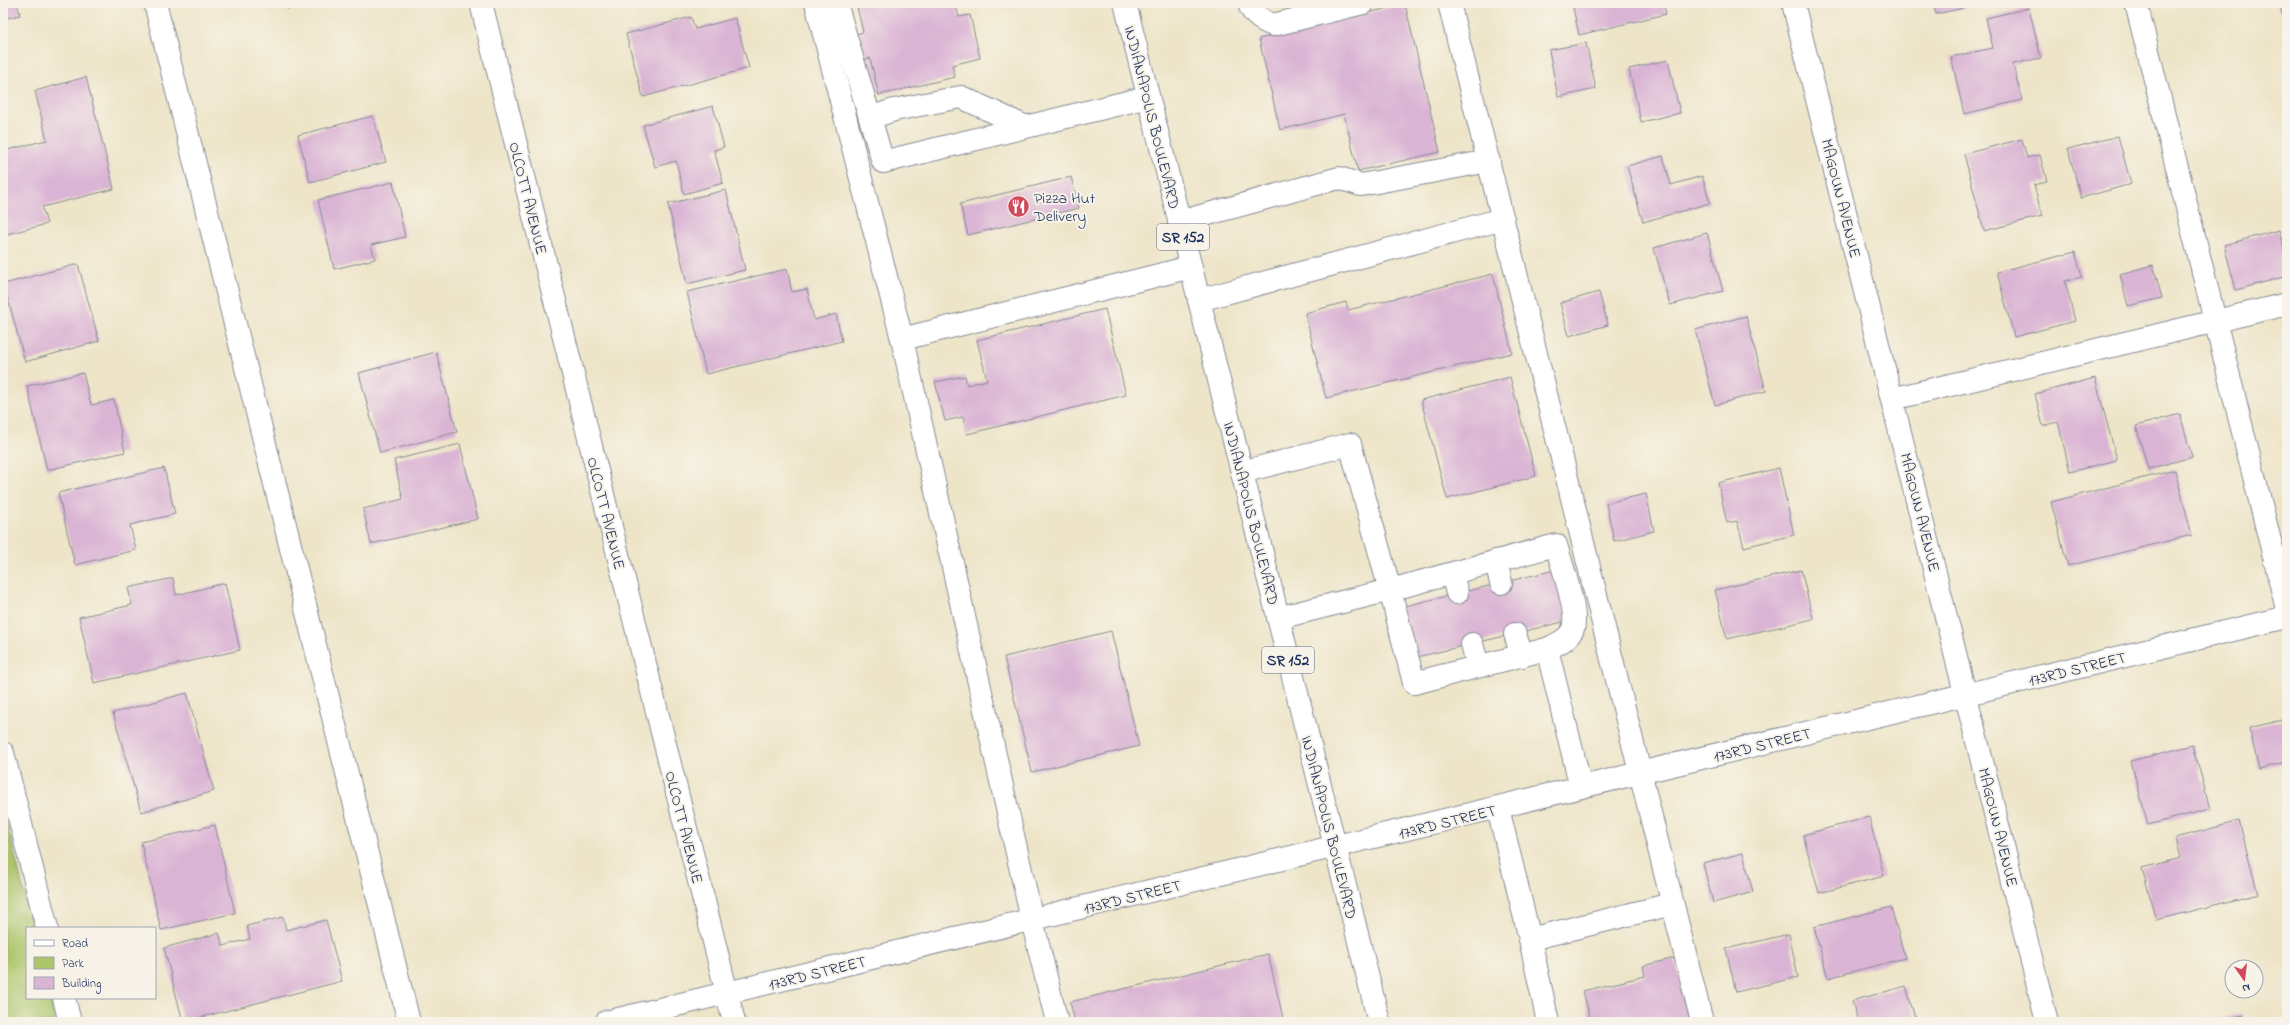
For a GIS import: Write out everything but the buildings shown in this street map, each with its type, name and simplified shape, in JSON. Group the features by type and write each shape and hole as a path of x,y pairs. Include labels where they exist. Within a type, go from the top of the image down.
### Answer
{"street":[{"path":"155,3 408,1022"},
{"name":"OLCOTT AVENUE","path":"480,3 734,1022"},
{"path":"816,3 902,340 1032,920 1057,1022"},
{"path":"836,3 883,162 1024,126 1148,97"},
{"path":"1249,3 1251,9 1261,20 1274,25 1363,3"},
{"path":"1450,3 1502,219 1702,1022"},
{"name":"MAGOUN AVENUE","path":"1793,3 2047,1022"},
{"path":"2136,3 2287,609"},
{"name":"INDIANAPOLIS BOULEVARD","path":"1130,4 1148,97 1379,1022"},
{"path":"870,118 894,110 961,97 1024,126"},
{"path":"1179,222 1338,178 1361,185 1489,161"},
{"path":"1199,300 1502,219"},
{"path":"902,340 1191,268"},
{"path":"1892,399 2215,320 2287,304"},
{"path":"1242,472 1350,444 1390,590 1414,683 1547,649 1564,641 1573,629 1575,616 1556,545 1496,561 1455,584 1390,590 1278,618"},
{"path":"1496,561 1501,583"},
{"name":"173RD STREET","path":"606,1022 1335,848 2287,617"},
{"path":"1514,634 1522,656"},
{"path":"1472,644 1478,666"},
{"path":"1547,649 1582,788"},
{"path":"3,753 47,927"},
{"path":"1498,808 1530,939 1548,1022"},
{"path":"1530,939 1672,904"},
{"path":"64,999 70,1022"}],"green space":[{"path":"3,808 33,927 26,927 26,999 50,999 56,1022 3,1022"}],"place":[{"name":"Pizza Hut Delivery","path":"1019,206"}]}
